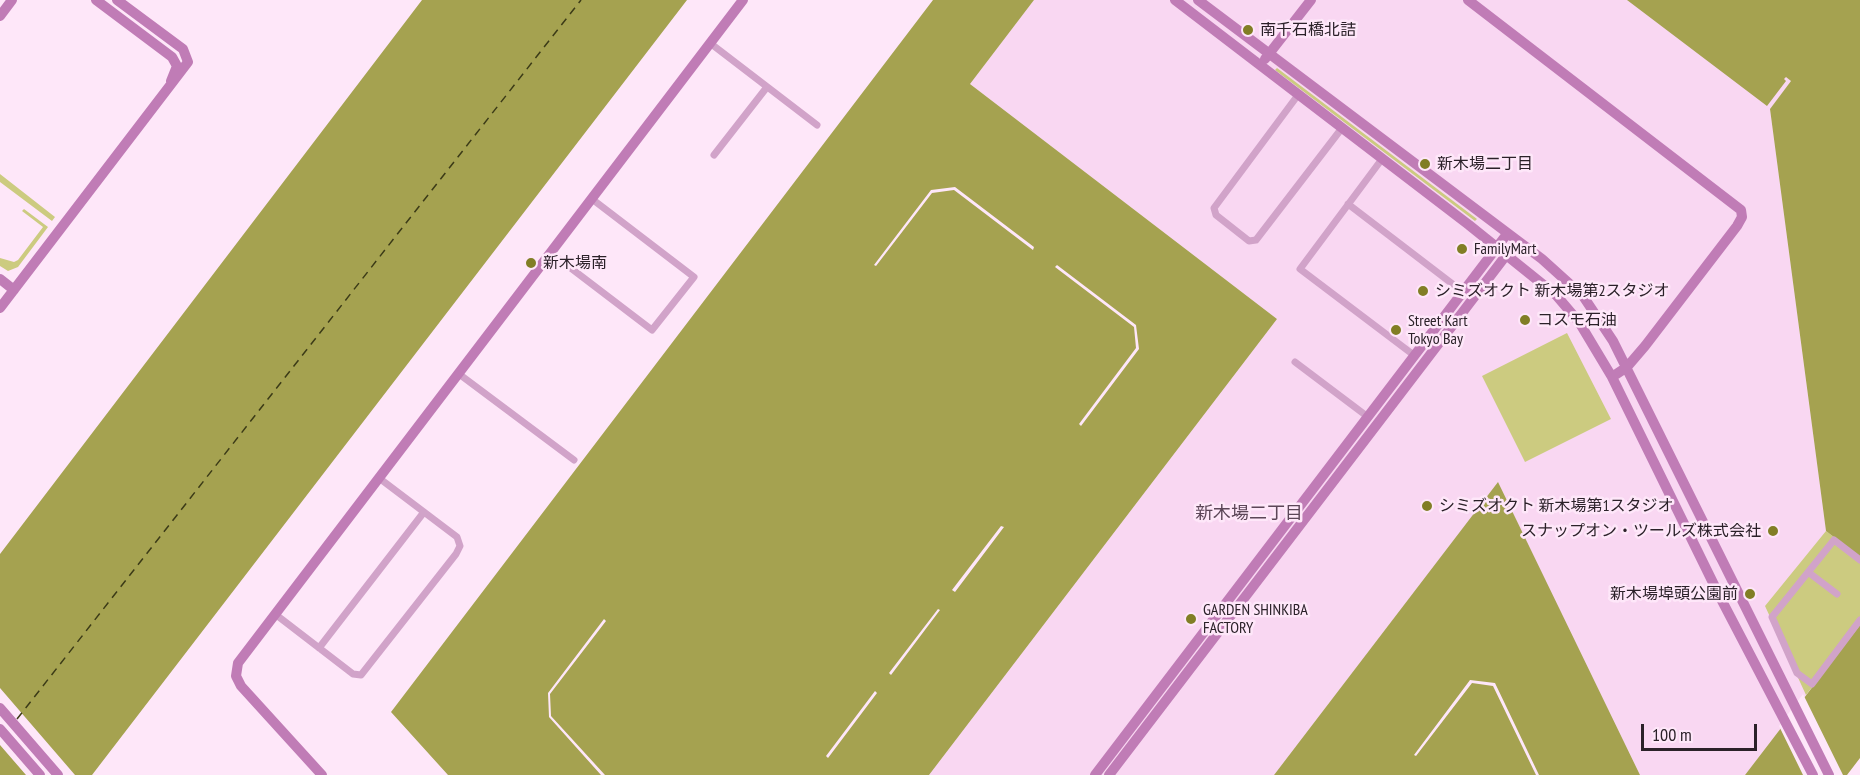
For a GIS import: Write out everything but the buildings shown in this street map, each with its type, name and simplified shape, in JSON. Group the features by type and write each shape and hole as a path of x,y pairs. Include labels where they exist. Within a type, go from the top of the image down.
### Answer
{"street":[{"path":"0,16 12,0"},
{"path":"96,0 176,62 177,66 168,87"},
{"path":"0,308 168,87 185,69 188,55 117,0"},
{"path":"322,775 237,679 238,663 743,0"},
{"path":"1175,0 1506,255 1556,295 1569,309 1587,332 1612,377 1720,597 1813,775"},
{"path":"1198,0 1564,276 1583,296 1627,367 1829,775"},
{"path":"1260,66 1311,0"},
{"path":"1468,0 1742,210 1742,217 1737,226 1627,367 1612,377"},
{"path":"710,43 817,125"},
{"path":"714,155 767,87"},
{"path":"1298,95 1214,208 1216,215 1247,240 1257,240 1342,128"},
{"path":"1382,159 1300,268 1415,356"},
{"path":"551,253 652,330 694,277 592,198"},
{"path":"1348,204 1463,292"},
{"path":"1305,509 1368,417 1507,234"},
{"path":"1095,775 1122,748 1305,509 1517,241"},
{"path":"0,279 14,290"},
{"path":"1295,362 1368,417"},
{"path":"459,374 574,460"},
{"path":"275,615 353,674 361,675 366,672 459,549 457,537 379,478"},
{"path":"319,648 424,512"},
{"path":"1860,560 1834,540 1772,617 1797,673 1812,684 1860,620"},
{"path":"1808,572 1837,594"},
{"path":"0,708 58,775"},
{"path":"0,729 40,775"},
{"path":"1109,775 1122,748"}],"shaded area":[{"path":"422,0 687,0 92,775 0,775 0,554"},
{"path":"933,0 1034,0 970,84 1277,319 929,775 448,775 391,712"},
{"path":"1034,0 1628,0 1786,81 1783,79 1786,76 1791,81 1770,109 1826,531 1860,557 1860,625 1745,775 1640,775 1498,483 1274,775 929,775 1277,319 970,84"},
{"path":"1627,0 1860,0 1860,557 1826,531 1770,109 1791,81 1786,77 1784,79 1786,81 1767,106"},
{"path":"1277,68 1477,219 1475,221 1275,70"},
{"path":"0,174 55,217 52,221 0,182"},
{"path":"24,209 48,227 18,267 8,271 0,266 0,258 14,262 18,260 43,227 22,211"},
{"path":"1567,333 1611,419 1525,462 1482,376"},
{"path":"1498,482 1640,775 1274,775"},
{"path":"1826,531 1860,557 1860,625 1806,695 1765,606"},
{"path":"1860,625 1860,758 1847,775 1745,775"}],"pier":[{"path":"955,187 1034,247 1033,250 954,190 932,193 876,266 874,265 931,190"},
{"path":"1057,265 1136,325 1139,349 1081,426 1079,424 1136,348 1134,327 1055,267"},
{"path":"1001,526 1004,527 955,592 952,590"},
{"path":"938,609 940,610 891,675 889,673"},
{"path":"604,619 606,621 550,694 551,716 605,775 601,775 549,717 548,693"},
{"path":"1470,680 1495,683 1539,775 1536,775 1493,686 1472,683 1416,756 1414,755"},
{"path":"0,688 75,775 26,775 0,745"},
{"path":"875,691 877,693 828,758 826,756"},
{"path":"1803,694 1843,775 1803,775 1779,726"}],"ferry route":[{"path":"17,719 581,0"}],"place":[{"name":"南千石橋北詰","path":"1248,30"},
{"name":"新木場二丁目","path":"1425,164"},
{"name":"FamilyMart","path":"1462,249"},
{"name":"新木場南","path":"531,263"},
{"name":"シミズオクト 新木場第2スタジオ","path":"1423,291"},
{"name":"コスモ石油","path":"1525,320"},
{"name":"Street Kart Tokyo Bay","path":"1396,330"},
{"name":"シミズオクト 新木場第1スタジオ","path":"1427,506"},
{"name":"スナップオン・ツールズ株式会社","path":"1773,531"},
{"name":"新木場埠頭公園前","path":"1750,594"},
{"name":"GARDEN SHINKIBA FACTORY","path":"1191,619"}],"district":[{"name":"新木場二丁目","path":"1249,514"}]}
